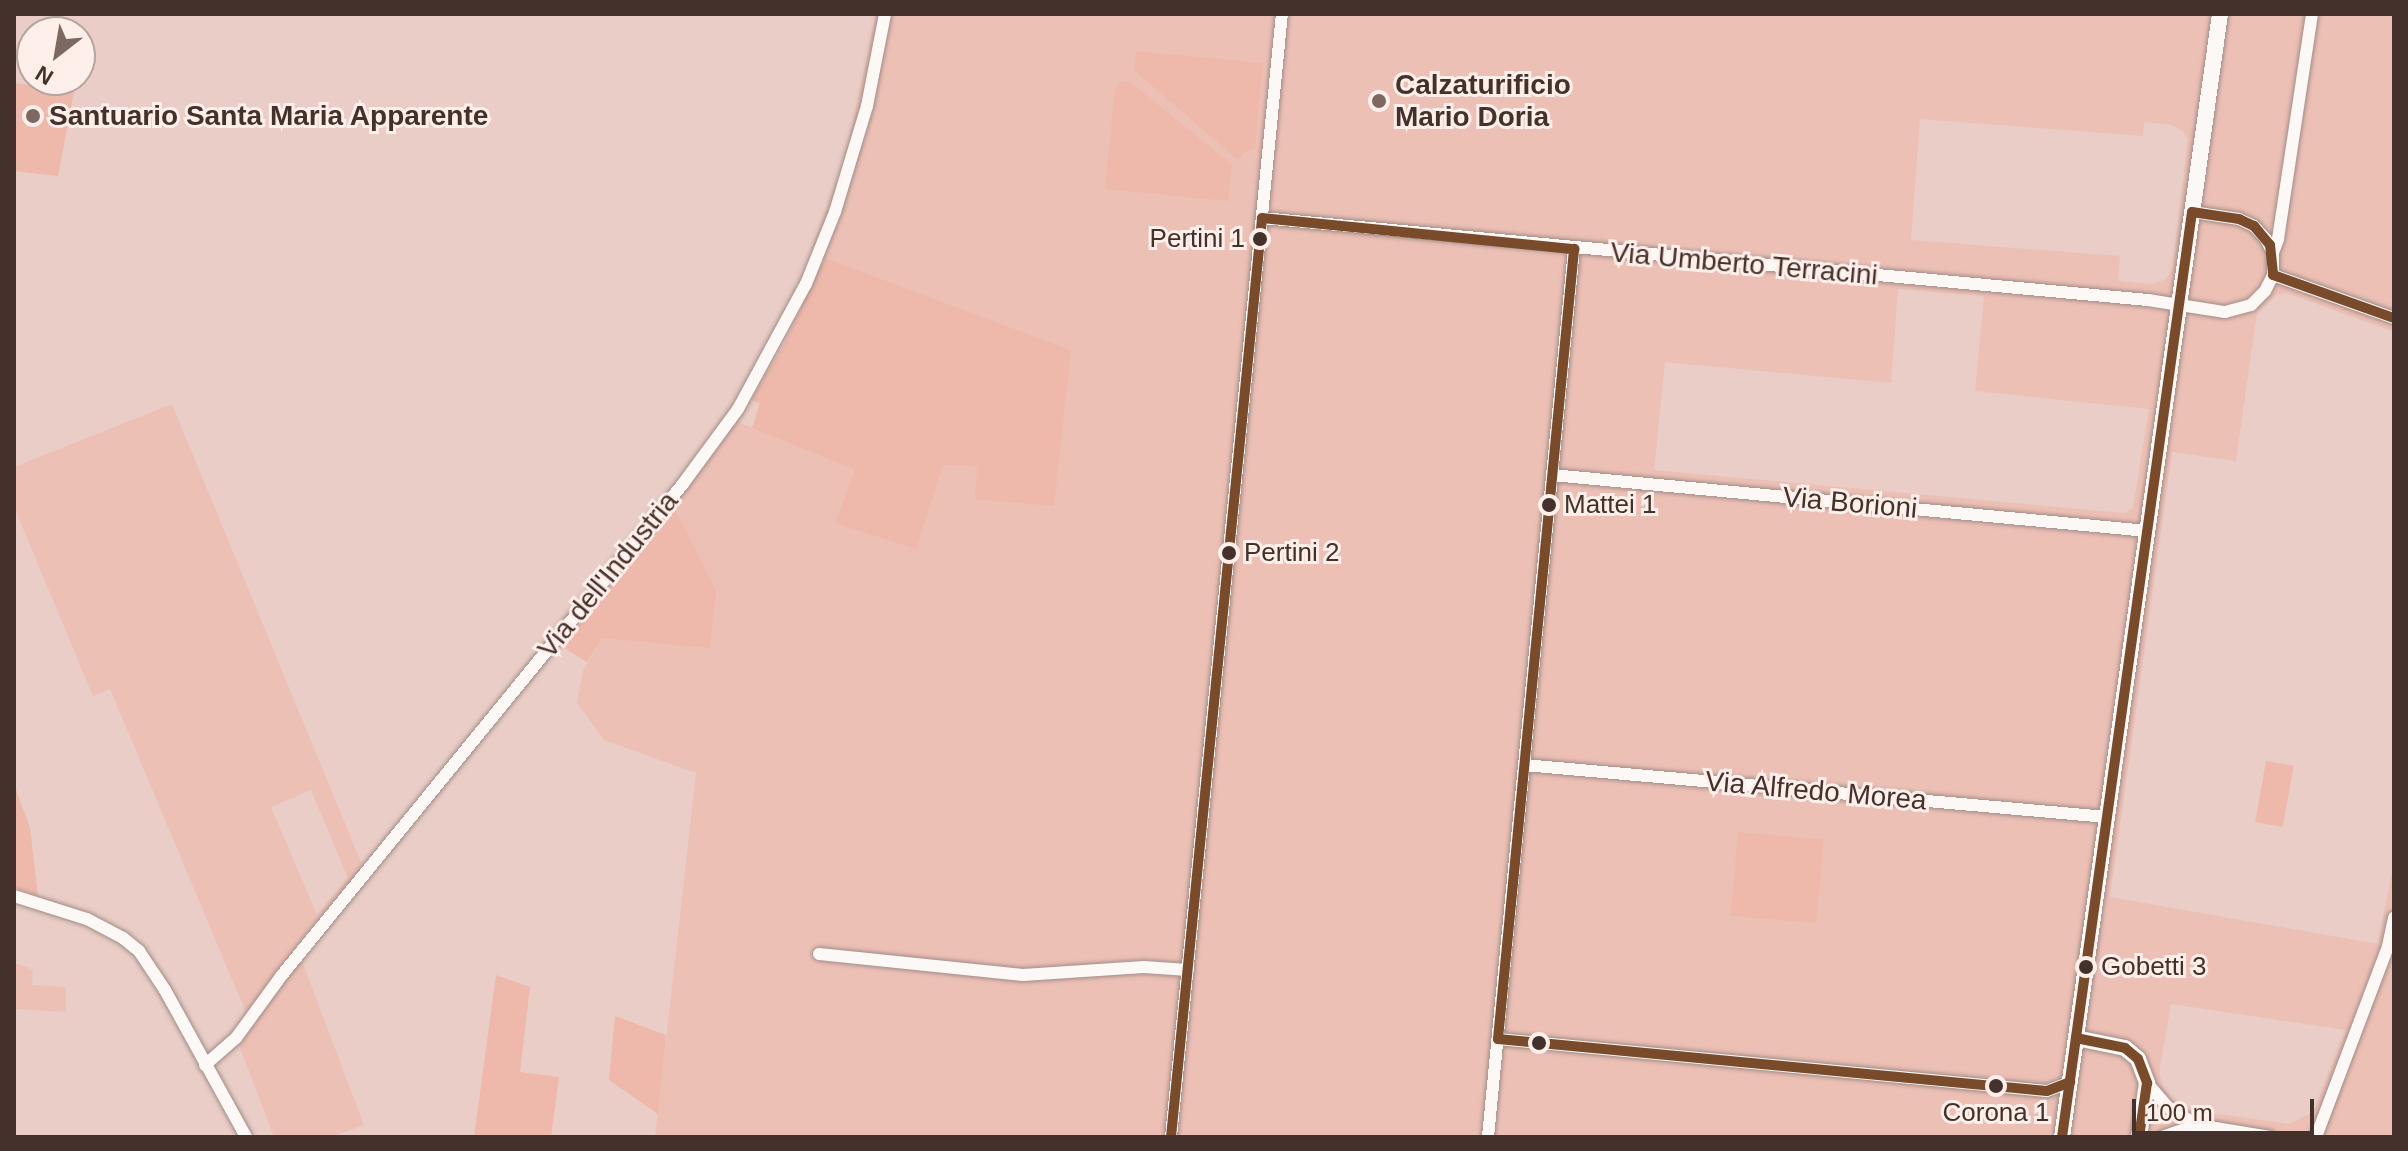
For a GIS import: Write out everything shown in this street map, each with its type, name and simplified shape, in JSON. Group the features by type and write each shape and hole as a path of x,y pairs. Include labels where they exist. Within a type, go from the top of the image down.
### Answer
{"street":[{"name":"Via dell'Industria","path":"205,1065 236,1038 282,975 682,485 738,409 806,284 835,212 867,106 885,14"},
{"path":"1171,1137 1282,14"},
{"path":"2062,1137 2220,14"},
{"path":"2312,14 2278,239 2273,253 2273,275 2394,318"},
{"path":"2192,212 2247,222 2260,231 2273,253"},
{"name":"Via Umberto Terracini","path":"1262,218 2238,310 2259,299 2273,275"},
{"path":"1488,1137 1574,249"},
{"name":"Via Borioni","path":"1552,475 2148,531"},
{"name":"Via Alfredo Morea","path":"1524,765 2107,817"},
{"path":"14,896 87,919 123,938 139,951 158,978 246,1137"},
{"path":"2316,1137 2388,946 2394,918"},
{"path":"819,954 1023,975 1144,967 1188,970"},
{"path":"2076,1038 2113,1044 2132,1052 2143,1066 2147,1083 2139,1137"},
{"path":"1498,1039 2047,1091 2067,1102"},
{"path":"2047,1091 2070,1082"},
{"path":"2147,1083 2168,1107 2197,1125 2270,1137"},
{"path":"2162,1137 2197,1125"}],"shaded area":[{"path":"876,14 2394,14 2394,332 2287,293 2276,295 2257,313 2236,461 2172,452 2110,897 2378,944 2394,861 2394,1137 655,1137 696,773 604,740 577,703 583,671 602,638 716,590 674,506 736,421 855,470 916,548 942,465 977,467 976,499 1071,350 810,253 845,159","holes":["1920,119 2143,136 2144,122 2172,125 2183,131 2188,140 2172,270 2164,280 2152,284 2118,281 2120,256 1911,240","1898,289 1984,296 1975,391 2149,409 2133,507 2125,513 2112,512 1654,470 1665,362 1891,383","2171,1004 2346,1030 2313,1112 2289,1124 2191,1110 2174,1101 2164,1089 2159,1073"]},
{"path":"1136,51 1263,63 1255,148 1246,151 1238,160 1134,70"},
{"path":"1120,82 1130,82 1232,165 1228,201 1105,189 1115,90"},
{"path":"14,83 16,96 73,96 58,176 14,171"},
{"path":"825,258 1071,350 1054,506 975,499 977,467 943,465 916,549 835,523 855,470 752,428 760,403 751,400 784,344"},
{"path":"172,404 363,867 296,945 364,1125 331,1137 274,1137 239,1045 252,1027 110,689 93,696 14,507 14,467","holes":["311,790 348,878 317,915 271,807"]},
{"path":"674,506 716,590 710,648 602,638 587,662 566,649 564,644"},
{"path":"2266,761 2294,766 2283,827 2255,822"},
{"path":"14,784 30,828 38,896 14,887"},
{"path":"1738,832 1824,839 1816,923 1731,916"},
{"path":"14,962 33,970 32,985 66,987 66,1012 14,1009"},
{"path":"496,975 530,987 520,1072 559,1077 551,1137 474,1137"},
{"path":"615,1016 666,1035 658,1114 609,1080"}],"transit line":[{"path":"2192,212 2239,219 2254,226 2270,245 2273,275"},
{"path":"2062,1137 2192,212"},
{"path":"1262,218 1574,249"},
{"path":"1171,1137 1262,218"},
{"path":"1498,1039 1574,249"},
{"path":"2273,275 2394,318"},
{"path":"2076,1038 2125,1048 2138,1059 2147,1083 2139,1137"},
{"path":"1498,1039 2047,1091 2070,1082"}],"place":[{"name":"Calzaturificio Mario Doria","path":"1379,101"},
{"name":"Santuario Santa Maria Apparente","path":"33,116"},
{"name":"Pertini 1","path":"1260,239"},
{"name":"Mattei 1","path":"1549,505"},
{"name":"Pertini 2","path":"1229,553"},
{"name":"Gobetti 3","path":"2086,967"},
{"name":"Corona 1","path":"1996,1086"}]}
